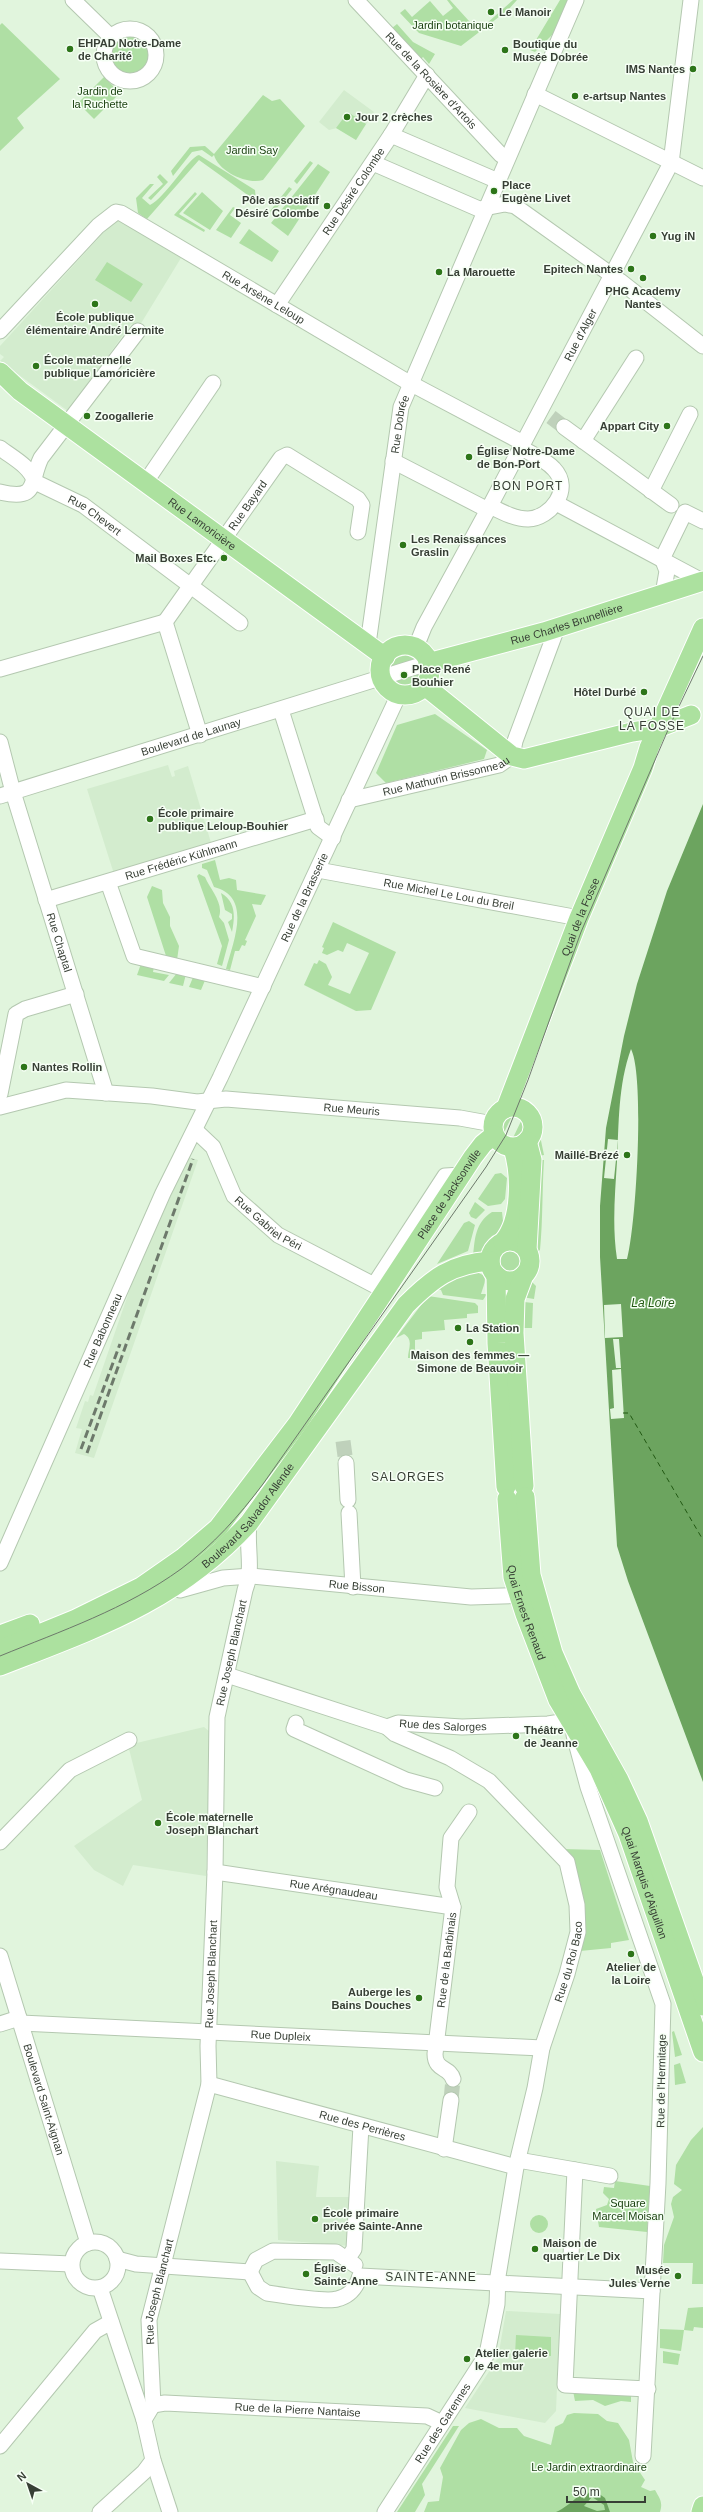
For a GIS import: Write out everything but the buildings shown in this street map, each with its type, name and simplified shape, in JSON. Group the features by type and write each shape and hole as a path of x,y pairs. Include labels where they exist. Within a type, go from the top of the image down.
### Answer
{"main road":[{"name":"Rue Lamoricière","path":"0,372 20,391 385,657"},
{"name":"Rue Lamoricière","path":"0,382 20,391"},
{"name":"Rue Charles Brunellière","path":"428,663 557,628 702,581"},
{"name":"Quai de la Fosse","path":"506,1108 579,918 658,728 703,628"},
{"path":"398,646 416,647 422,652 428,663 430,675 425,686 413,694 398,694 388,688 382,678 381,667 385,657 398,646"},
{"path":"425,686 512,756"},
{"path":"658,728 691,715"},
{"name":"Rue Mathurin Brissonneau","path":"512,756 524,759 632,732 658,728"},
{"path":"506,1108 521,1108 530,1117 533,1130 520,1144 516,1208 511,1233 503,1242 494,1248 493,1268 510,1281 524,1275 530,1262 527,1250 532,1160 520,1144"},
{"name":"Place de Jacksonville","path":"407,1256 493,1129 498,1113 506,1108"},
{"path":"493,1129 502,1144 520,1144"},
{"path":"503,1242 516,1242 527,1250"},
{"name":"Boulevard Salvador Allende","path":"0,1650 108,1604 163,1573 218,1528 298,1423 407,1256"},
{"name":"Boulevard Salvador Allende","path":"0,1666 136,1610 174,1587 224,1550 249,1523 397,1318 429,1284 461,1264 493,1268"},
{"name":"Quai Ernest Renaud","path":"493,1268 497,1343 515,1492 531,1575 527,1595 571,1694 577,1720"},
{"name":"Quai Ernest Renaud","path":"515,1492 515,1299 524,1275"},
{"path":"0,1635 77,1606 125,1584 204,1531 243,1496"},
{"path":"0,1680 111,1634 180,1590 204,1571 224,1550"},
{"name":"Quai Marquis d'Aiguillon","path":"577,1720 619,1780 638,1821 703,2006"},
{"name":"Quai Marquis d'Aiguillon","path":"577,1720 628,1834 703,2052"},
{"path":"701,2512 703,2506"}],"street":[{"path":"73,0 111,37"},
{"name":"Rue de la Rosière d'Artois","path":"356,0 501,155 508,158"},
{"path":"484,214 576,0"},
{"path":"671,163 691,0"},
{"name":"Rue Désiré Colombe","path":"277,305 373,163 427,75"},
{"path":"535,94 703,178"},
{"path":"391,135 499,177"},
{"path":"373,163 479,209 484,214"},
{"name":"Rue d'Alger","path":"416,647 424,627 522,446 546,413 611,275 671,163"},
{"path":"484,214 505,204 515,206 611,275 703,346"},
{"name":"Rue Arsène Leloup","path":"0,331 98,226 116,212 129,216 410,383 522,446 546,462 557,473 561,485 556,503"},
{"name":"Rue Dobrée","path":"368,644 401,407 410,383 484,214"},
{"path":"0,492 14,495 23,494 30,489 35,482 37,467 41,458 134,333 138,331"},
{"path":"582,441 636,358"},
{"path":"145,483 213,383"},
{"path":"651,491 690,414"},
{"path":"564,427 671,504"},
{"path":"0,448 27,468 33,474 35,482"},
{"name":"Rue Bayard","path":"164,622 224,540 281,458 287,455 294,457 358,499 362,505 358,532"},
{"path":"393,461 489,508 514,517 528,519 543,515 556,503 663,556 702,581"},
{"name":"Rue Chevert","path":"35,482 83,505 240,623"},
{"path":"663,594 667,571 663,556 685,512 703,522 700,528 703,530"},
{"path":"0,669 164,622 200,735"},
{"path":"512,756 514,741 557,628"},
{"name":"Boulevard de Launay","path":"7,794 281,710 428,663"},
{"name":"Rue de la Brasserie","path":"210,1100 333,838 398,694"},
{"path":"281,710 316,819 322,832 333,838"},
{"name":"Rue Chaptal","path":"0,742 7,794 46,900 106,1093"},
{"name":"Rue Mathurin Brissonneau","path":"349,800 499,765 512,756"},
{"name":"Rue Frédéric Kühlmann","path":"46,900 316,819"},
{"name":"Rue Michel Le Lou du Breil","path":"318,870 579,918"},
{"path":"108,882 134,956 263,987"},
{"path":"0,1094 3,1068 16,1014 25,1009 76,994"},
{"name":"Rue Meuris","path":"0,1107 66,1090 197,1102 226,1099 439,1116 493,1129"},
{"name":"Rue Babonneau","path":"0,1563 163,1193 210,1100"},
{"name":"Rue Gabriel Péri","path":"195,1130 214,1147 234,1196 278,1234 374,1285 445,1176 462,1175"},
{"path":"346,1463 353,1587"},
{"name":"Rue Joseph Blanchart","path":"153,2405 149,2320 210,2084 209,2031 215,1872 217,1717 245,1590 251,1576 247,1539 249,1523"},
{"name":"Rue Bisson","path":"180,1590 223,1578 251,1576 353,1587 470,1597 527,1595"},
{"name":"Rue des Salorges","path":"227,1675 305,1703 387,1728 398,1724 462,1728 548,1724 577,1720"},
{"name":"Rue de l'Hermitage","path":"577,1720 588,1787 663,2004 661,2107 648,2389 643,2456"},
{"path":"296,1722 294,1730 406,1780 435,1788"},
{"name":"Rue du Roi Baco","path":"387,1728 395,1734 450,1758 489,1781 567,1862 577,1905 578,1932 542,2048 535,2088 517,2164 498,2283"},
{"path":"0,1842 70,1770 128,1740"},
{"name":"Rue de la Barbinais","path":"453,2079 452,2075 441,2068 435,2060 436,2042 452,1907 447,1887 451,1838 469,1812"},
{"name":"Rue Arégnaudeau","path":"215,1872 452,1907"},
{"name":"Boulevard Saint-Aignan","path":"0,1956 88,2243"},
{"name":"Rue Dupleix","path":"0,2024 20,2021 542,2048"},
{"name":"Rue des Perrières","path":"210,2084 444,2148 517,2164 575,2170 610,2176"},
{"path":"444,2148 451,2100"},
{"path":"348,2258 354,2249 361,2126"},
{"path":"575,2170 565,2385 648,2389"},
{"path":"96,2242 106,2244 113,2250 117,2259 115,2277 109,2284 100,2288 89,2288 80,2284 73,2274 71,2264 76,2250 88,2243 96,2242"},
{"path":"273,2251 336,2252 348,2258 356,2266 360,2276 357,2286 350,2293 336,2299 266,2294 258,2287 250,2272 256,2260 273,2251"},
{"path":"117,2259 136,2264 250,2272"},
{"path":"0,2261 71,2264"},
{"path":"360,2276 652,2291"},
{"name":"Rue des Garennes","path":"385,2512 487,2354 497,2304 498,2283"},
{"path":"100,2288 144,2420 153,2460 170,2512"},
{"path":"0,2446 95,2331 111,2322"},
{"name":"Rue de la Pierre Nantaise","path":"153,2405 165,2403 426,2416 442,2423"},
{"path":"144,2420 153,2405"},
{"path":"100,2512 144,2472 153,2460"}],"shaded area":[{"name":"Jour 2 crèches","path":"344,90 374,112 356,140 337,128 329,130 319,122"},
{"name":"École publique élémentaire André Lermite","path":"116,219 181,258 140,325 131,324 68,411 0,361 4,357 0,354 0,346"},
{"name":"École primaire publique Leloup-Bouhier","path":"168,765 172,777 175,776 174,771 188,766 212,846 114,874 87,789"},
{"path":"188,1157 198,1160 94,1458 75,1453 82,1429 76,1428 85,1401 88,1402 90,1395 93,1396 132,1283"},
{"name":"École maternelle Joseph Blanchart","path":"204,1727 210,1732 206,1876 133,1865 123,1886 94,1870 74,1846 142,1800 128,1745"},
{"name":"École primaire privée Sainte-Anne","path":"276,2161 319,2166 316,2197 354,2197 350,2246 278,2240"},
{"path":"506,2311 560,2314 556,2411 545,2423 465,2408 498,2358"}],"green space":[{"name":"Jardin botanique","path":"447,0 450,0 478,31 513,0 517,0 508,10 461,46 419,33 400,13 405,9 412,17 430,1 443,16 453,8"},
{"path":"560,0 568,0 554,33 535,52 530,50"},
{"path":"2,23 60,79 17,118 24,128 0,151 0,25"},
{"path":"397,24 413,42 435,54 429,64 423,57 421,59 392,28"},
{"path":"126,34 134,34 142,37 148,43 151,55 148,67 142,73 134,76 126,76 118,73 112,67 109,59 109,51 112,43 118,37"},
{"name":"Jardin de la Ruchette","path":"104,77 120,93 94,119 78,103"},
{"name":"Jardin Say","path":"263,95 272,101 280,99 305,126 263,180 256,181 242,179 221,166 214,155 212,157 202,150 192,152 173,176 171,171 190,147 205,146 214,154"},
{"path":"348,112 366,124 356,140 336,128"},
{"path":"199,155 255,190 256,201 199,160 147,219 138,213 136,198 150,184 154,184 142,198 150,205 163,195 189,163"},
{"path":"310,161 313,163 297,184 294,181"},
{"path":"318,164 330,172 288,236 271,223"},
{"path":"160,174 168,182 151,200 148,198 163,184 157,177"},
{"path":"289,187 292,189 273,213 270,211"},
{"path":"195,192 197,194 179,214 205,230 204,232 174,215"},
{"path":"202,192 223,211 210,230 183,213"},
{"path":"233,207 235,208 230,215 241,223 231,238 216,230"},
{"path":"249,229 279,251 272,262 239,243"},
{"path":"107,262 143,284 131,302 95,280"},
{"path":"406,655 415,659 390,669 389,665 396,658"},
{"path":"420,673 419,680 411,685 405,686 397,682 397,679"},
{"path":"435,714 487,750 484,759 386,783 376,773 397,725"},
{"path":"215,860 220,880 229,878 236,880 237,890 266,895 261,905 252,904 256,916 245,940 247,941 245,946 242,945 239,951 235,951 230,970 226,969 236,934 237,910 233,900 226,892 214,887 207,870 202,868 202,864"},
{"path":"199,874 205,877 216,896 220,907 219,917 224,923 229,940 222,966 217,964 222,946 197,876"},
{"path":"152,886 162,890 163,903 170,917 170,926 179,946 177,960 167,959 147,897"},
{"path":"221,893 232,905 234,920 232,932 228,922 232,919 232,914 225,910"},
{"path":"333,922 396,952 371,1010 356,1011 304,985 314,963 317,964 319,960 326,964 332,977 328,985 350,994 369,953 347,943 343,952 338,950 327,955 322,953 324,948 322,947"},
{"path":"142,961 155,962 153,972 169,975 164,981 137,975"},
{"path":"177,973 186,974 183,986 169,983"},
{"path":"194,975 206,978 201,990 189,987"},
{"path":"514,1112 502,1137 499,1134 499,1121 506,1114"},
{"path":"523,1117 526,1121 527,1130 519,1139 511,1142"},
{"path":"539,1131 544,1155 538,1156 537,1142"},
{"path":"539,1160 544,1160 541,1239 540,1250 537,1252"},
{"path":"501,1173 507,1178 505,1199 501,1204 488,1206 478,1199 495,1174"},
{"path":"475,1202 485,1210 476,1219 471,1217 469,1213"},
{"path":"492,1212 502,1212 503,1221 506,1222 487,1246 483,1256 473,1256 475,1237 479,1226 486,1216"},
{"path":"469,1221 475,1225 468,1251 437,1264 464,1223"},
{"path":"509,1247 519,1251 523,1261 519,1271 509,1275 499,1271 495,1261 499,1251"},
{"path":"473,1272 479,1273 484,1277 485,1283 481,1294 487,1294 483,1300 443,1295 441,1290 437,1289 442,1282"},
{"path":"531,1281 536,1286 534,1299 522,1297"},
{"path":"428,1296 475,1303 478,1306 478,1313 467,1314 467,1318 444,1320 445,1330 422,1332 422,1339 415,1340 415,1358 408,1358 410,1345 409,1339 404,1334 396,1338"},
{"path":"524,1302 533,1303 532,1328 522,1328"},
{"path":"562,1849 600,1850 629,1940 611,1943 611,1948 580,1951"},
{"path":"674,2031 682,2055 675,2057 672,2032"},
{"path":"680,2063 686,2083 675,2085 674,2065"},
{"path":"703,2127 703,2284 692,2284 693,2263 663,2263 664,2245 674,2217 671,2204 673,2197 682,2190 674,2184 676,2165 691,2140"},
{"name":"Square Marcel Moisan","path":"615,2181 650,2186 647,2232 599,2227 596,2209 607,2205 609,2199 603,2193 604,2187 614,2188"},
{"path":"539,2215 545,2218 548,2224 545,2230 539,2233 533,2230 530,2224 533,2218"},
{"path":"703,2307 703,2328 694,2327 693,2331 684,2330 688,2308"},
{"path":"660,2329 684,2330 681,2351 660,2348"},
{"path":"516,2335 551,2337 551,2356 515,2355"},
{"path":"663,2351 680,2354 678,2365 663,2363"},
{"path":"573,2391 631,2394 631,2402 621,2401 605,2406 593,2400 575,2401"},
{"name":"Le Jardin extraordinaire","path":"574,2413 598,2414 607,2421 618,2423 629,2440 633,2462 645,2480 641,2487 650,2491 655,2490 660,2498 660,2512 424,2512 428,2502 439,2501 443,2477 440,2468 461,2430 469,2423 481,2419 499,2428 517,2428 524,2436 551,2445 555,2427 563,2423 567,2415"},
{"path":"453,2426 459,2426 422,2484 425,2495 415,2512 397,2512"}],"water":[{"name":"La Loire","path":"703,804 703,1782 628,1581 617,1546 600,1257 600,1206 606,1128 624,1036 637,984 667,891","holes":["631,1049 638,1089 638,1152 636,1186 627,1259 617,1259 615,1247 614,1210 619,1118 621,1090"]},
{"path":"590,2491 595,2491 605,2498 610,2512 556,2512 580,2494 584,2499","holes":["592,2497 604,2505 605,2510 597,2511 584,2506"]}],"pier":[{"path":"608,1139 618,1140 614,1179 604,1178"},
{"path":"621,1304 623,1337 605,1338 604,1305"},
{"path":"613,1339 619,1339 621,1368 616,1368"},
{"path":"621,1369 624,1418 611,1419 610,1409 614,1408 612,1370"}],"ferry route":[{"path":"623,1413 629,1413 703,1540"}],"tunnel":[{"path":"551,417 564,427"},
{"path":"343,1441 346,1463"},
{"path":"451,2100 453,2079"}],"tram line":[{"path":"0,1656 116,1608 160,1583 181,1569 215,1540 235,1519 263,1484 486,1167 506,1135 528,1080 581,932 671,723 703,656"}],"railway":[{"path":"87,1453 193,1159"},
{"path":"81,1449 120,1344"}],"place":[{"name":"Le Manoir","path":"491,12"},
{"name":"EHPAD Notre-Dame de Charité","path":"70,49"},
{"name":"Boutique du Musée Dobrée","path":"505,50"},
{"name":"IMS Nantes","path":"693,69"},
{"name":"e-artsup Nantes","path":"575,96"},
{"name":"Jour 2 crèches","path":"347,117"},
{"name":"Place Eugène Livet","path":"494,191"},
{"name":"Pôle associatif Désiré Colombe","path":"327,206"},
{"name":"Yug iN","path":"653,236"},
{"name":"Epitech Nantes","path":"631,269"},
{"name":"La Marouette","path":"439,272"},
{"name":"PHG Academy Nantes","path":"643,278"},
{"name":"École publique élémentaire André Lermite","path":"95,304"},
{"name":"École maternelle publique Lamoricière","path":"36,366"},
{"name":"Zoogallerie","path":"87,416"},
{"name":"Appart City","path":"667,426"},
{"name":"Église Notre-Dame de Bon-Port","path":"469,457"},
{"name":"Les Renaissances Graslin","path":"403,545"},
{"name":"Mail Boxes Etc.","path":"224,558"},
{"name":"Place René Bouhier","path":"404,675"},
{"name":"Hôtel Durbé","path":"644,692"},
{"name":"École primaire publique Leloup-Bouhier","path":"150,819"},
{"name":"Nantes Rollin","path":"24,1067"},
{"name":"Maillé-Brézé","path":"627,1155"},
{"name":"La Station","path":"458,1328"},
{"name":"Maison des femmes — Simone de Beauvoir","path":"470,1342"},
{"name":"Théâtre de Jeanne","path":"516,1736"},
{"name":"École maternelle Joseph Blanchart","path":"158,1823"},
{"name":"Atelier de la Loire","path":"631,1954"},
{"name":"Auberge les Bains Douches","path":"419,1998"},
{"name":"École primaire privée Sainte-Anne","path":"315,2219"},
{"name":"Maison de quartier Le Dix","path":"535,2249"},
{"name":"Église Sainte-Anne","path":"306,2274"},
{"name":"Musée Jules Verne","path":"678,2276"},
{"name":"Atelier galerie le 4e mur","path":"467,2359"}],"district":[{"name":"BON PORT","path":"528,486"},
{"name":"QUAI DE LA FOSSE","path":"652,719"},
{"name":"SALORGES","path":"408,1477"},
{"name":"SAINTE-ANNE","path":"431,2277"}]}
